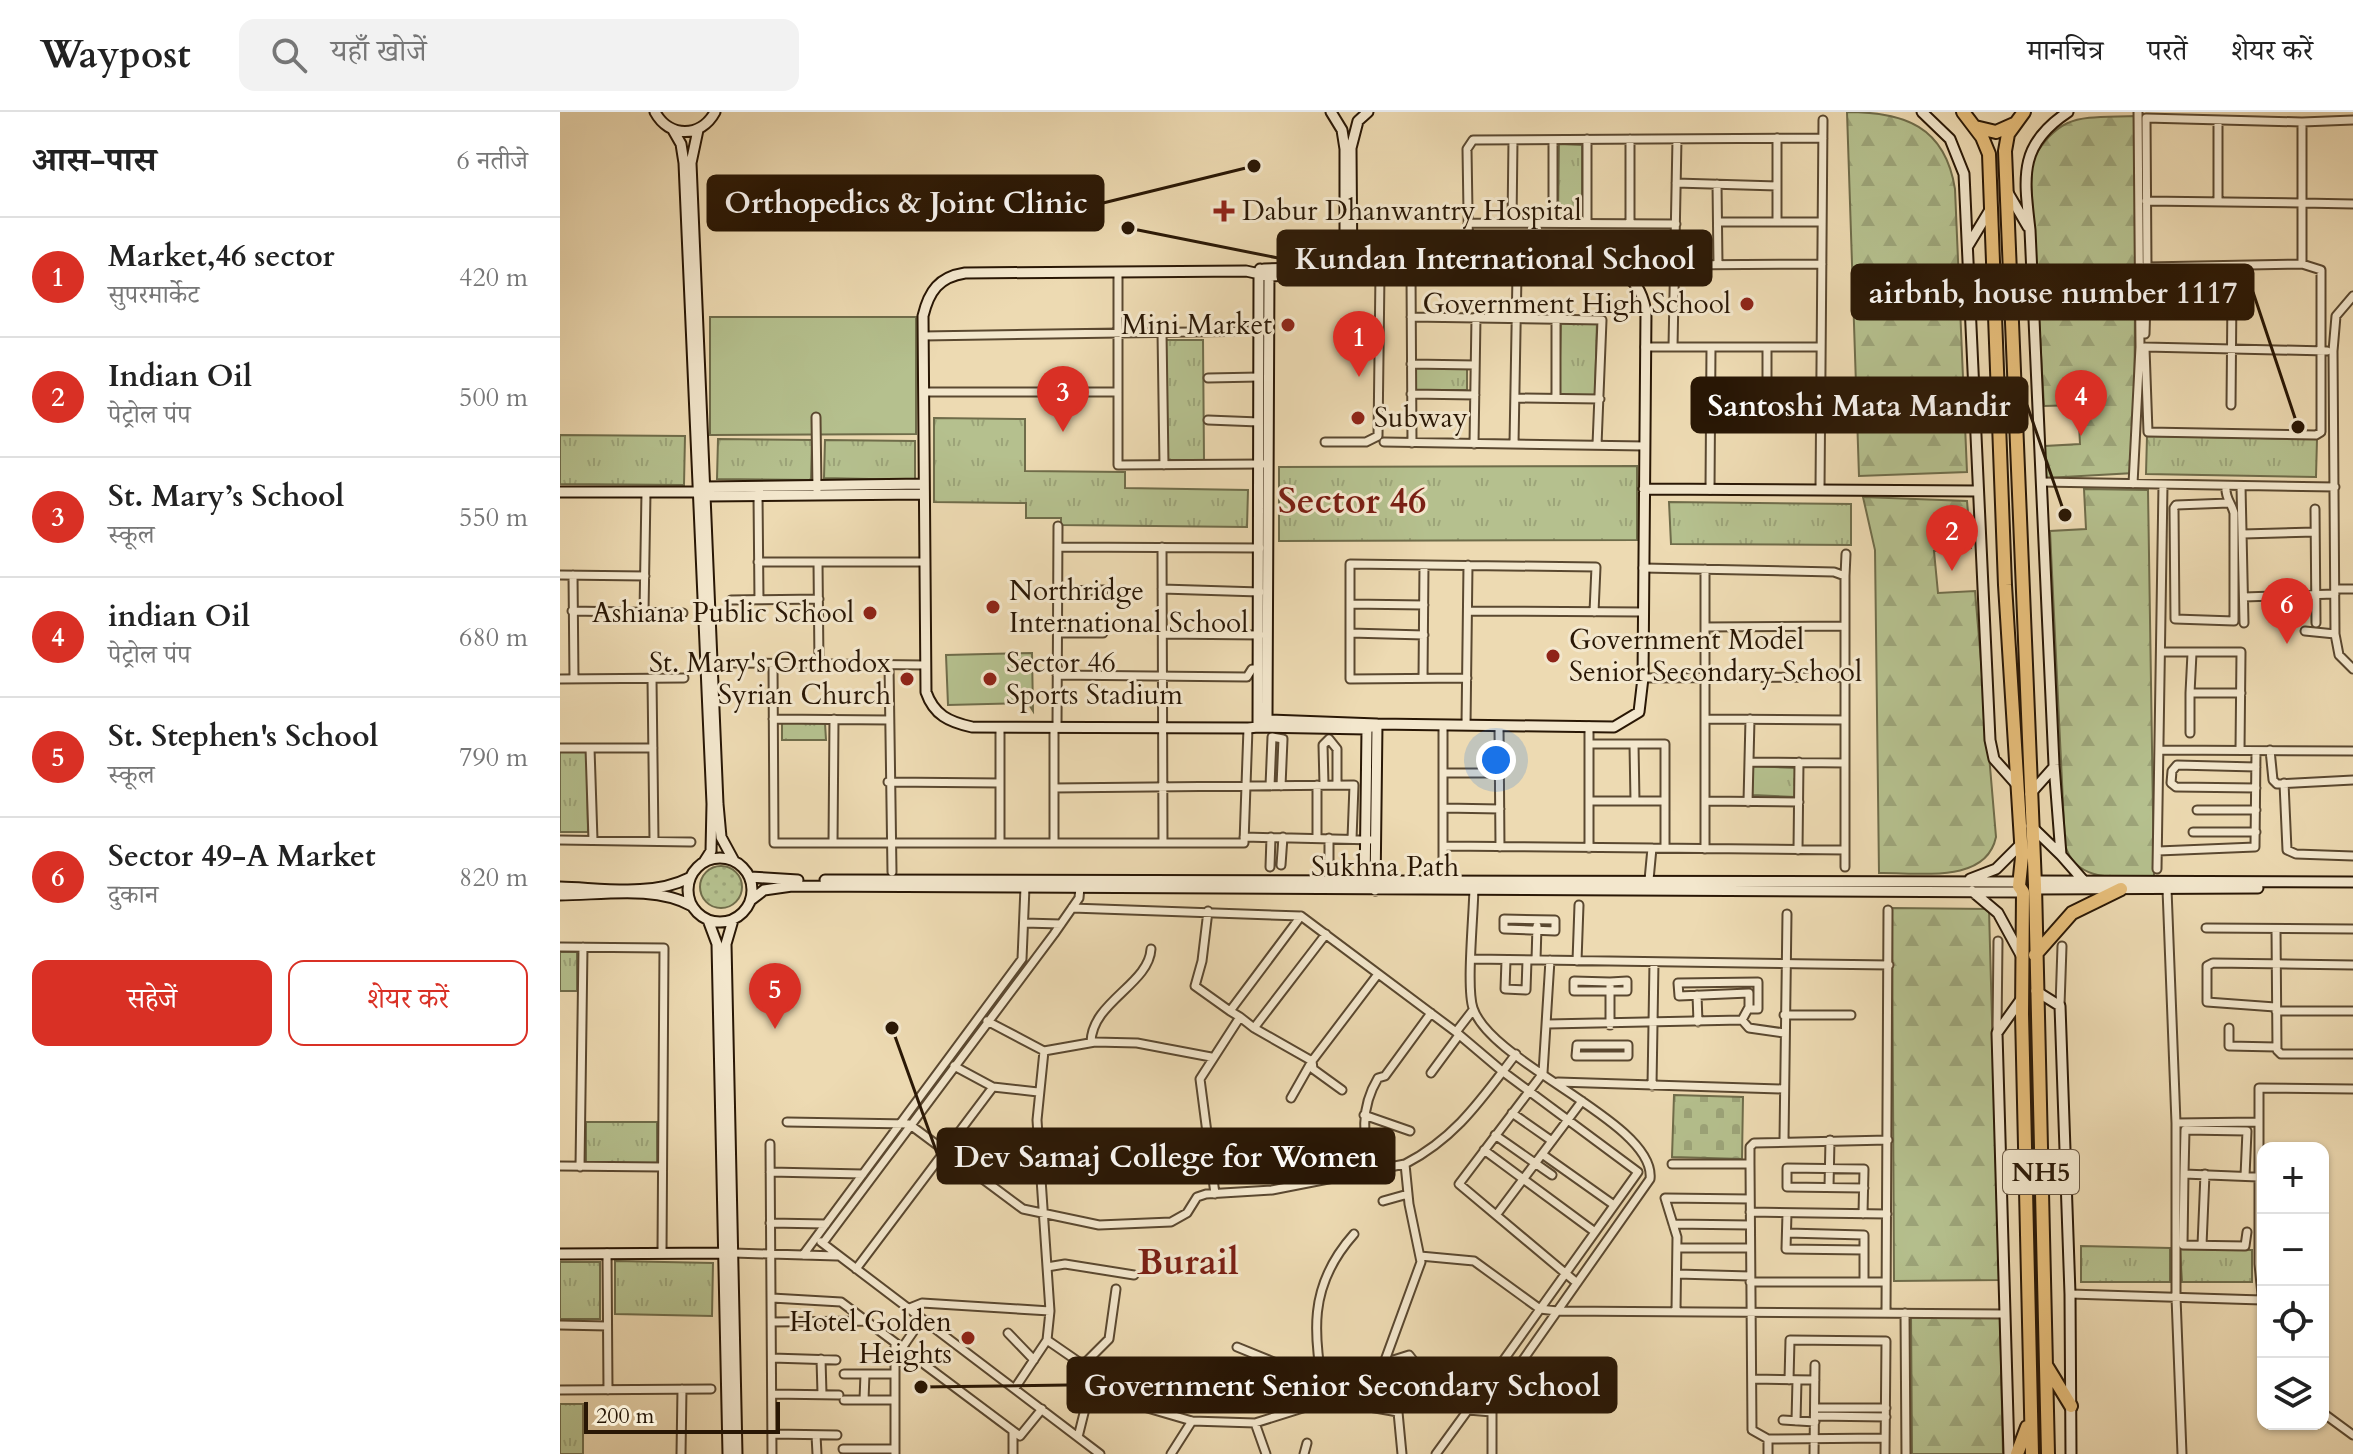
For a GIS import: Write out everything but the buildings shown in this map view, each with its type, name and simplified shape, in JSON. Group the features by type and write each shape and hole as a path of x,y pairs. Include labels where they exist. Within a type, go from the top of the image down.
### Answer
{"highway":[{"name":"NH5","path":"1964,115 1979,129 1996,132 2020,117"},
{"name":"NH5","path":"1964,115 1982,137 1989,154 2005,585 2021,844 2027,885"},
{"name":"NH5","path":"2020,117 2005,145 2031,826 2027,885 2028,956 2022,998 2032,1454"},
{"path":"2028,956 2072,913 2121,889"},
{"name":"NH5","path":"2028,956 2036,991 2048,1454"},
{"path":"2046,1365 2071,1406"},
{"path":"2017,1454 2031,1415"}],"street":[{"path":"560,887 653,888 675,885 689,878 704,862 712,845 691,163 698,130 715,112"},
{"path":"1331,114 1350,123 1358,121 1368,112"},
{"path":"1922,112 1945,132 1964,174 1990,740 1994,759 2018,786"},
{"path":"2020,117 2034,112"},
{"path":"2061,855 2054,767 2030,230 2024,178 2027,158 2037,139 2068,112"},
{"path":"2138,112 2147,430 2152,433 2319,434 2322,272 2318,267 2302,264 2144,267"},
{"path":"654,113 673,130 681,144 684,163 721,837 734,861 750,877 751,900 744,912 733,920 708,920"},
{"path":"1331,114 1342,130 1345,149 1348,271"},
{"path":"2133,484 2144,267 2146,118 2302,122 2353,120"},
{"path":"1820,490 1823,120"},
{"path":"2218,120 2218,202"},
{"path":"1348,271 1351,148 1358,121"},
{"path":"2302,122 2302,264"},
{"path":"673,130 698,130"},
{"path":"1777,138 1777,222"},
{"path":"1469,274 1469,144 1476,140 1823,138"},
{"path":"1587,139 1587,223"},
{"path":"1630,139 1630,224"},
{"path":"1673,347 1677,139"},
{"path":"1512,223 1513,140"},
{"path":"1553,140 1553,223"},
{"path":"1676,183 1777,186"},
{"path":"1717,184 1718,264"},
{"path":"2006,191 2030,230"},
{"path":"2146,201 2353,204"},
{"path":"1968,246 1991,208"},
{"path":"1718,222 1822,222"},
{"path":"1468,223 1676,224"},
{"path":"1675,265 1822,264"},
{"path":"1348,271 1624,275 1642,291 1646,311 1643,678 1639,712 1614,727 972,727 942,716 930,706 925,665 923,336 927,301 936,286 949,275 1348,271"},
{"path":"1118,272 1118,465 1263,464"},
{"path":"1262,272 1262,635 1267,720"},
{"path":"1325,442 1366,442 1378,436 1380,273"},
{"path":"1411,274 1412,443"},
{"path":"1514,444 1517,274"},
{"path":"2231,405 2232,292"},
{"path":"2353,296 2336,316 2333,351 2335,634 2339,655 2353,669"},
{"path":"1411,317 1602,320 1597,445"},
{"path":"1474,444 1476,317"},
{"path":"1556,317 1556,398"},
{"path":"923,336 1264,331"},
{"path":"1263,464 1259,377 1264,331"},
{"path":"1162,332 1164,465"},
{"path":"1645,347 1821,347"},
{"path":"1710,490 1711,347"},
{"path":"1767,347 1767,422"},
{"path":"2145,348 2333,351"},
{"path":"1411,364 1475,365"},
{"path":"1208,378 1259,377"},
{"path":"924,392 1118,392"},
{"path":"1411,394 1475,395"},
{"path":"1515,398 1600,399"},
{"path":"816,417 817,490"},
{"path":"1208,420 1259,422"},
{"path":"1712,421 1821,423"},
{"path":"1384,442 1645,446"},
{"path":"2041,482 2335,487"},
{"path":"2157,869 2163,485"},
{"path":"2241,486 2244,623"},
{"path":"2226,487 2234,513 2234,621 2177,620 2173,616 2174,508 2176,505 2229,503"},
{"path":"560,492 924,489"},
{"path":"1644,489 1977,491"},
{"path":"758,491 759,600"},
{"path":"644,612 646,492"},
{"path":"2315,509 2316,623"},
{"path":"1054,843 1058,526"},
{"path":"2243,534 2315,532"},
{"path":"1058,547 1263,548"},
{"path":"1162,547 1163,843"},
{"path":"1845,867 1846,554"},
{"path":"758,562 925,562"},
{"path":"818,562 819,665"},
{"path":"1467,678 1350,679 1350,564 1596,567 1594,612"},
{"path":"1423,678 1424,565"},
{"path":"1466,725 1468,565"},
{"path":"1643,568 1834,572 1845,576"},
{"path":"1705,569 1705,849"},
{"path":"560,575 645,576"},
{"path":"573,575 574,679"},
{"path":"1162,589 1263,592"},
{"path":"2244,597 2316,595 2353,589"},
{"path":"1058,591 1104,590"},
{"path":"731,600 819,599"},
{"path":"1350,604 1424,605"},
{"path":"572,611 683,613"},
{"path":"1468,611 1643,612"},
{"path":"1705,627 1844,626"},
{"path":"2305,631 2335,634"},
{"path":"1058,633 1103,633"},
{"path":"1350,633 1424,635"},
{"path":"1162,634 1262,635"},
{"path":"773,664 774,843 1244,843 1246,786 1262,635"},
{"path":"2161,652 2241,652 2240,750"},
{"path":"2190,733 2192,653"},
{"path":"732,663 925,665"},
{"path":"889,665 888,782 892,872"},
{"path":"1057,675 1247,677 1252,669 1258,669"},
{"path":"1643,678 1845,677"},
{"path":"560,679 684,678"},
{"path":"652,679 654,840"},
{"path":"2190,693 2241,693"},
{"path":"773,719 889,720"},
{"path":"833,843 834,719"},
{"path":"1705,719 1844,720"},
{"path":"1748,802 1750,719"},
{"path":"1253,728 1267,720 1372,727"},
{"path":"1443,725 1443,868"},
{"path":"1499,726 1500,847"},
{"path":"1589,726 1589,848"},
{"path":"1000,727 1000,843"},
{"path":"1370,885 1372,727"},
{"path":"1270,786 1272,737 1276,736 1283,739 1281,786"},
{"path":"1317,838 1323,745 1329,739 1337,749 1337,785"},
{"path":"1589,744 1665,744 1665,848"},
{"path":"1634,744 1635,801"},
{"path":"560,748 653,748"},
{"path":"590,748 593,840"},
{"path":"2160,750 2353,751"},
{"path":"2270,750 2273,780 2284,783 2353,780"},
{"path":"2158,851 2252,849 2256,832 2256,751"},
{"path":"1749,762 1844,763"},
{"path":"1798,850 1799,762"},
{"path":"2256,767 2177,765 2172,771 2171,783 2176,787 2256,788"},
{"path":"2030,795 2054,767"},
{"path":"1444,773 1500,773"},
{"path":"888,782 1000,783"},
{"path":"2284,783 2287,850 2296,854 2353,856"},
{"path":"1054,788 1354,785 1352,839"},
{"path":"1589,801 1665,801"},
{"path":"1705,801 1799,802"},
{"path":"1444,808 1500,809"},
{"path":"2197,810 2256,810"},
{"path":"2031,826 2083,880"},
{"path":"2193,832 2256,832"},
{"path":"1244,837 1370,840"},
{"path":"1270,867 1271,837"},
{"path":"1281,865 1283,837"},
{"path":"1329,838 1329,874"},
{"path":"560,840 691,842"},
{"path":"1963,882 1996,869 2021,844"},
{"path":"1443,846 1845,850"},
{"path":"1649,880 1652,848"},
{"path":"704,862 719,857 734,861"},
{"name":"Sukhna Path","path":"750,877 1370,885"},
{"path":"689,878 687,890 692,906"},
{"name":"Sukhna Path","path":"751,900 764,890 792,886 1370,885 1649,880 2027,885"},
{"path":"2027,885 2083,880 2353,885"},
{"path":"1431,1073 1473,1010 1474,884"},
{"name":"Sukhna Path","path":"1474,884 1972,891 2027,885"},
{"path":"2027,885 2121,889 2353,885"},
{"path":"803,1255 820,1241 1022,959 1025,887"},
{"path":"820,1241 826,1224 863,1174 954,1066 1061,924 1079,898 1080,887"},
{"path":"2167,889 2176,1123 2176,1297 2182,1454"},
{"path":"1972,891 1998,913 2028,956"},
{"path":"560,895 653,895 680,899 708,920 717,944 737,1454"},
{"path":"1577,961 1579,905"},
{"path":"1072,908 1301,916 1638,1172 1436,1454"},
{"path":"1886,1313 1888,910"},
{"path":"1208,911 1202,961 1195,986 1254,1028 1312,1061"},
{"path":"1784,1140 1787,914"},
{"path":"1230,1011 1301,916"},
{"path":"1504,919 1537,919 1555,920 1555,931 1504,926 1504,919"},
{"path":"1506,960 1505,989 1526,990 1537,919"},
{"path":"728,1454 726,944 733,920"},
{"path":"1024,923 1061,924"},
{"path":"2206,928 2353,929"},
{"path":"2276,929 2276,1047 2281,1054 2353,1054"},
{"path":"1254,1028 1326,934"},
{"path":"1998,941 1997,1033 2009,1454"},
{"path":"2062,946 2060,1006 2070,1294 2071,1454"},
{"path":"560,947 664,948 662,1253"},
{"path":"580,1167 583,947"},
{"path":"1091,1042 1097,1020 1144,967 1151,949"},
{"path":"1473,959 1889,965"},
{"path":"1550,960 1543,1073 1459,1184 1462,1190 1497,1214 1577,1283"},
{"path":"1652,1086 1654,962"},
{"path":"2353,965 2213,963 2206,969 2206,999 2211,1005 2353,1011"},
{"path":"1291,1098 1301,1074 1378,974"},
{"path":"1574,981 1627,981 1627,991 1611,991 1574,991 1574,981"},
{"path":"1610,982 1610,1025"},
{"path":"1742,1020 1748,1009 1749,993 1679,996 1678,983 1758,982 1758,1009 1748,1009"},
{"path":"2036,991 2060,1006"},
{"path":"1697,995 1698,1022"},
{"path":"1997,1033 2022,998"},
{"path":"1473,1010 1490,1033 1582,1101 1644,1153 1651,1167 1650,1179 1492,1404 1492,1454"},
{"path":"1371,1171 1364,1115 1367,1098 1378,1078 1385,1076 1431,1013"},
{"path":"1784,1015 1851,1015"},
{"path":"1215,1194 1200,1079 1211,1057 1240,1017"},
{"path":"1548,1024 1742,1020"},
{"path":"1742,1020 1749,1028 1784,1033"},
{"path":"987,1021 1044,1051 1091,1042 1137,1043 1211,1057"},
{"path":"1594,1025 1594,1045"},
{"path":"2229,1028 2229,1046 2276,1047"},
{"path":"1577,1045 1594,1045 1628,1045 1628,1056 1576,1056 1577,1045"},
{"path":"1015,1388 1047,1340 1050,1311 1038,1092 1044,1051"},
{"path":"787,1122 906,1123 947,1150 1023,1209 1109,1226 1171,1222 1187,1213 1197,1197 1272,1190 1405,1164 1421,1156 1475,1111 1516,1054"},
{"path":"1312,1061 1313,1069 1342,1090"},
{"path":"954,1066 993,1087 1038,1092"},
{"path":"1557,1082 1783,1089"},
{"path":"856,1269 993,1087"},
{"path":"2258,1142 2259,1088 2353,1089"},
{"path":"1497,1214 1582,1101"},
{"path":"1512,1113 1552,1141"},
{"path":"1364,1115 1410,1131"},
{"path":"2176,1123 2258,1122"},
{"path":"2245,1176 2247,1131 2185,1130 2183,1245 2245,1246 2247,1232"},
{"path":"1495,1135 1552,1175"},
{"path":"1885,1438 1768,1439 1752,1430 1750,1164 1751,1145 1784,1140 1888,1140"},
{"path":"1829,1187 1830,1140"},
{"path":"770,1144 772,1454"},
{"path":"1484,1150 1595,1232"},
{"path":"1542,1154 1614,1205"},
{"path":"1384,1363 1420,1256 1405,1164"},
{"path":"1672,1164 1750,1164"},
{"path":"560,1166 662,1167"},
{"path":"1863,1214 1864,1188 1864,1169 1787,1168 1787,1187 1864,1188"},
{"path":"770,1172 863,1174"},
{"path":"2184,1174 2257,1177"},
{"path":"2202,1245 2205,1174"},
{"path":"1383,1201 1408,1194"},
{"path":"1676,1311 1677,1248 1665,1198 1750,1199"},
{"path":"1750,1212 1887,1214"},
{"path":"1787,1213 1786,1249 1864,1250"},
{"path":"2259,1214 2261,1286"},
{"path":"770,1223 826,1224"},
{"path":"1673,1224 1750,1225"},
{"path":"1787,1233 1864,1235 1864,1282"},
{"path":"1325,1401 1316,1322 1320,1285 1328,1267 1354,1234"},
{"path":"820,1241 1100,1454"},
{"path":"1677,1248 1750,1248"},
{"path":"607,1253 608,1390"},
{"path":"560,1254 839,1256"},
{"path":"1420,1256 1474,1261 1540,1309 1557,1311 2004,1314"},
{"path":"1047,1267 1065,1264 1134,1275"},
{"path":"1677,1274 1886,1282"},
{"path":"1083,1365 1109,1339 1116,1289"},
{"path":"2070,1294 2257,1302"},
{"path":"772,1298 841,1302 1020,1436 1042,1409"},
{"path":"907,1309 922,1303 1050,1311"},
{"path":"1905,1313 1906,1454"},
{"path":"843,1449 895,1451 895,1374 899,1346 922,1319"},
{"path":"772,1322 867,1321"},
{"path":"560,1325 607,1326"},
{"path":"1008,1333 1034,1360"},
{"path":"1047,1340 1144,1407 1192,1421 1255,1423 1325,1401 1398,1412 1402,1454"},
{"path":"1796,1421 1790,1340 1886,1341 1885,1454"},
{"path":"1237,1347 1286,1367 1306,1407"},
{"path":"1341,1402 1384,1363 1409,1355 1436,1390 1468,1410 1492,1412"},
{"path":"772,1358 836,1360"},
{"path":"821,1359 822,1394"},
{"path":"1814,1454 1815,1365"},
{"path":"1078,1437 1094,1373"},
{"path":"844,1374 895,1374"},
{"path":"864,1400 865,1374"},
{"path":"1753,1379 1815,1380"},
{"path":"681,1454 682,1389"},
{"path":"560,1390 711,1389"},
{"path":"772,1394 822,1394 864,1400 895,1400"},
{"path":"1783,1420 1796,1421 1815,1415 1886,1412"},
{"path":"2329,1417 2353,1435"},
{"path":"1171,1454 1192,1421"},
{"path":"1255,1423 1266,1454"},
{"path":"1013,1431 1013,1454"},
{"path":"772,1434 837,1435"},
{"path":"816,1435 817,1454"},
{"path":"1768,1439 1768,1454"},
{"path":"1304,1454 1307,1443"}],"green space":[{"path":"1847,112 1887,115 1919,127 1942,150 1950,168 1955,189 1967,472 1859,476"},
{"path":"2136,116 2134,473 2046,478 2045,446 2080,444 2078,405 2044,406 2030,164 2051,135 2072,121"},
{"path":"1559,144 1582,145 1582,217 1558,217"},
{"path":"710,317 916,317 916,434 710,435"},
{"path":"1561,320 1597,321 1595,396 1559,395"},
{"path":"1166,340 1203,340 1204,460 1167,460"},
{"path":"1413,367 1467,367 1467,390 1414,390"},
{"path":"934,418 1025,419 1025,471 1125,472 1125,488 1248,490 1247,527 1061,525 1061,518 1026,518 1026,503 934,502"},
{"path":"560,435 685,436 684,485 560,484"},
{"path":"2147,436 2317,439 2316,477 2146,474"},
{"path":"718,439 812,440 811,480 717,479"},
{"path":"825,440 915,441 915,480 824,478"},
{"path":"1637,466 1637,540 1279,541 1279,467"},
{"path":"2084,489 2148,490 2154,877 2101,876 2089,872 2071,858 2065,845 2050,531 2086,529"},
{"path":"1863,497 1967,501 1971,548 1934,551 1938,593 1975,591 1996,837 1990,852 1979,863 1965,869 1930,874 1879,873 1875,550"},
{"path":"1669,502 1851,504 1851,545 1671,544"},
{"name":"Sector 46 Sports Stadium","path":"1032,653 1033,711 1028,703 948,705 946,655"},
{"path":"782,723 825,723 826,740 782,740"},
{"path":"560,751 587,751 588,832 560,832"},
{"path":"1753,766 1796,768 1795,797 1752,795"},
{"path":"721,866 736,872 742,887 736,902 721,908 706,902 700,887 706,872"},
{"path":"1892,908 1989,909 1999,1280 1894,1281"},
{"path":"560,952 577,952 577,991 560,991"},
{"path":"1674,1095 1743,1097 1742,1159 1672,1157"},
{"path":"586,1122 657,1122 657,1163 586,1163"},
{"path":"2081,1246 2170,1248 2170,1282 2081,1282"},
{"path":"2180,1249 2252,1250 2252,1282 2182,1282"},
{"path":"615,1261 713,1263 712,1316 615,1314"},
{"path":"560,1262 600,1262 600,1319 560,1319"},
{"path":"1911,1316 2000,1317 2003,1454 1912,1454"},
{"path":"560,1404 583,1404 583,1454 560,1454"}],"place":[{"name":"Orthopedics & Joint Clinic","path":"1254,166"},
{"name":"Dabur Dhanwantry Hospital","path":"1224,211"},
{"name":"Kundan International School","path":"1128,228"},
{"name":"Government High School","path":"1747,304"},
{"name":"Mini Market","path":"1288,325"},
{"name":"Market,46 sector","path":"1359,377"},
{"name":"Subway","path":"1358,418"},
{"name":"airbnb, house number 1117","path":"2298,427"},
{"name":"St. Mary’s School","path":"1063,432"},
{"name":"indian Oil","path":"2081,436"},
{"name":"Santoshi Mata Mandir","path":"2065,515"},
{"name":"Indian Oil","path":"1952,571"},
{"name":"Northridge International School","path":"993,607"},
{"name":"Ashiana Public School","path":"870,613"},
{"name":"Sector 49-A Market","path":"2287,644"},
{"name":"Government Model Senior Secondary School","path":"1553,656"},
{"name":"St. Mary's Orthodox Syrian Church","path":"907,679"},
{"name":"Sector 46 Sports Stadium","path":"990,679"},
{"name":"Dev Samaj College for Women","path":"892,1028"},
{"name":"St. Stephen's School","path":"775,1029"},
{"name":"Hotel Golden Heights","path":"968,1338"},
{"name":"Government Senior Secondary School","path":"921,1387"}],"district":[{"name":"Sector 46","path":"1352,501"},
{"name":"Burail","path":"1188,1262"}]}
